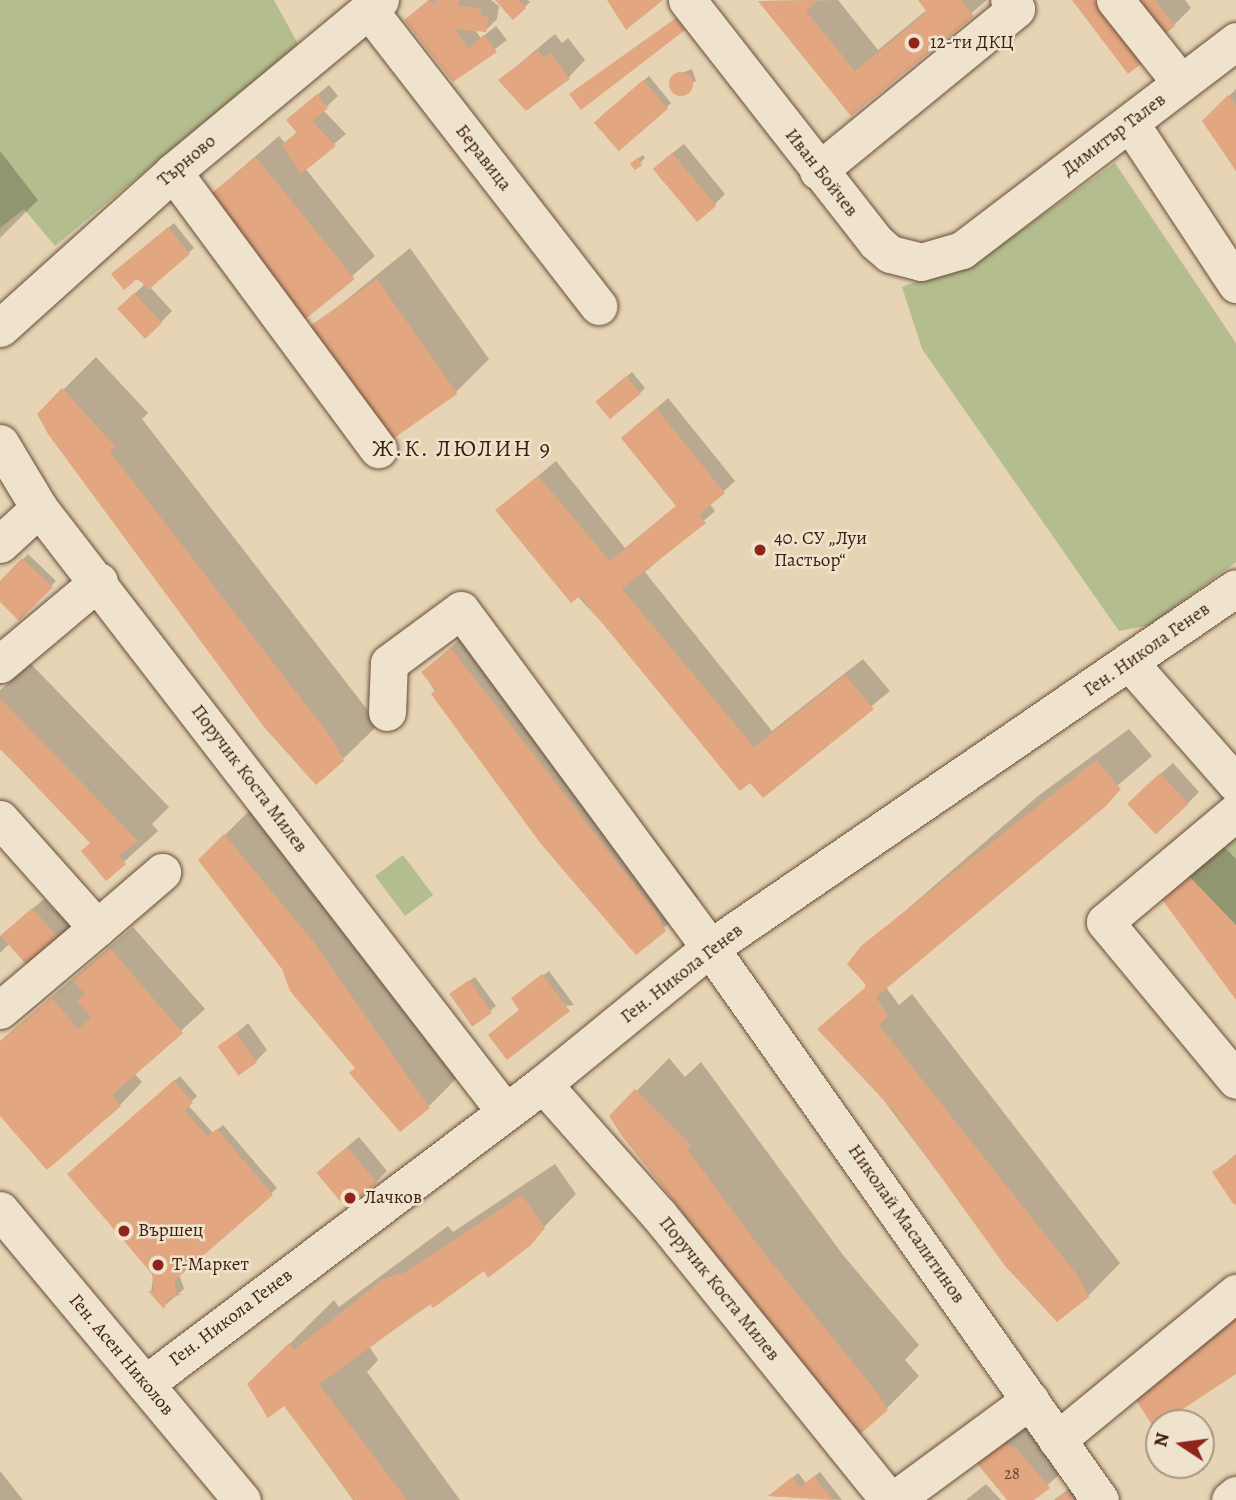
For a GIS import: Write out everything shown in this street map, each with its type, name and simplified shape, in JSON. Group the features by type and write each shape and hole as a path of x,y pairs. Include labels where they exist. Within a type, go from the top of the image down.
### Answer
{"street":[{"name":"Иван Бойчев","path":"687,0 876,242 904,259 942,258 992,229"},
{"path":"818,171 1016,9 1009,0"},
{"path":"1115,0 1181,83"},
{"name":"Търново","path":"0,328 173,172 374,5"},
{"name":"Беравица","path":"374,5 598,306"},
{"name":"Димитър Талев","path":"992,229 1236,41"},
{"path":"1130,123 1236,284"},
{"path":"173,172 378,449"},
{"name":"Поручик Коста Милев","path":"0,443 39,508 99,581 503,1110"},
{"path":"0,544 39,508"},
{"path":"0,664 99,581"},
{"name":"Ген. Никола Генев","path":"145,1384 503,1110 543,1084 710,948 1236,588"},
{"name":"Николай Масалитинов","path":"387,712 388,663 461,610 710,948 1100,1500"},
{"path":"1129,662 1236,784"},
{"path":"1236,813 1105,922 1236,1080"},
{"path":"0,818 97,928"},
{"path":"0,1010 162,872"},
{"name":"Поручик Коста Милев","path":"543,1084 659,1214 889,1500"},
{"name":"Ген. Асен Николов","path":"0,1210 242,1500"},
{"path":"1057,1440 1236,1293"},
{"path":"894,1500 1030,1400"},
{"path":"1230,1500 1236,1495"}],"green space":[{"path":"0,0 274,0 298,44 55,246 24,209 0,228"},
{"path":"1115,163 1236,343 1236,562 1150,625 1119,631 922,349 902,287 988,254"},
{"path":"1236,822 1236,936 1180,870"},
{"path":"403,855 433,895 405,916 375,876"}],"building":[{"path":"429,0 435,5 435,0 459,0 458,5 482,9 480,15 489,17 486,32 454,29 469,48 484,35 497,52 453,82 404,20"},
{"path":"495,0 519,0 526,8 513,20"},
{"path":"607,0 663,0 626,30"},
{"name":"12-ти ДКЦ","path":"819,0 806,11 855,71 927,12 918,0 961,0 974,16 851,116 758,1"},
{"path":"1072,0 1094,0 1142,63 1128,74"},
{"path":"1130,0 1155,0 1175,26 1160,38"},
{"path":"676,18 685,30 581,110 569,94"},
{"path":"538,50 544,58 551,53 570,79 526,111 498,80"},
{"path":"681,72 692,79 693,84 686,95 681,96 670,89 669,84 676,73"},
{"path":"643,80 668,109 619,151 594,123"},
{"path":"317,94 328,108 312,121 336,146 301,174 282,144 297,133 286,120"},
{"path":"1228,95 1236,105 1236,171 1202,121"},
{"path":"672,153 716,206 697,222 653,169"},
{"path":"256,157 355,279 304,320 205,198"},
{"path":"637,158 642,165 635,170 630,164"},
{"path":"168,227 190,254 148,290 138,278 124,290 111,274"},
{"path":"377,279 457,394 391,440 311,325"},
{"path":"134,293 162,323 145,339 117,309"},
{"path":"626,376 641,394 610,419 595,402"},
{"path":"62,388 116,447 110,452 334,741 344,761 316,785 264,727 48,434 37,414"},
{"path":"656,408 725,493 699,515 706,523 622,589 754,747 845,675 874,709 763,798 750,783 740,791 580,596 571,603 495,510 538,476 610,561 676,506 621,438"},
{"path":"22,558 53,587 19,621 0,602 0,581"},
{"path":"451,648 655,911 666,931 636,955 541,844 431,694 436,690 421,672"},
{"path":"0,698 138,841 119,856 126,864 106,881 81,851 90,843 0,748"},
{"path":"1096,760 1121,789 1106,806 876,997 888,1016 879,1025 1078,1276 1089,1297 1057,1322 1005,1266 893,1110 817,1029 867,986 847,964 861,946"},
{"path":"1160,773 1189,804 1156,834 1127,804"},
{"path":"224,834 313,941 430,1108 400,1132 349,1073 355,1068 290,991 282,969 198,860"},
{"path":"1186,873 1236,925 1236,1000 1161,898"},
{"path":"32,908 64,944 33,972 1,936"},
{"path":"110,948 183,1033 112,1095 121,1106 47,1170 0,1116 0,1042 51,997 78,1029 91,1017 77,1001 85,994 73,980"},
{"path":"542,974 570,1011 507,1060 488,1035 519,1010 511,998"},
{"path":"469,980 492,1013 472,1027 449,994"},
{"path":"236,1033 257,1062 239,1076 217,1047"},
{"path":"174,1080 193,1103 184,1110 207,1136 217,1129 273,1195 175,1280 176,1294 183,1294 168,1299 164,1309 148,1291 154,1291 152,1274 67,1174"},
{"path":"635,1089 691,1145 687,1149 761,1249 876,1391 888,1410 859,1435 622,1136 609,1116"},
{"path":"347,1147 377,1183 347,1209 316,1173"},
{"path":"1236,1156 1236,1204 1234,1205 1212,1172"},
{"path":"522,1195 545,1228 531,1245 488,1278 484,1271 433,1308 430,1304 319,1384 407,1500 354,1500 284,1406 268,1418 247,1384 289,1343 294,1350 383,1279 405,1272"},
{"path":"1236,1315 1236,1374 1183,1409 1145,1409 1145,1414 1134,1397 1228,1329 1225,1324"},
{"path":"996,1442 1016,1448 1050,1488 1034,1500 1007,1500 975,1461"},
{"path":"814,1476 833,1500 768,1496 792,1477 800,1487"},
{"path":"1067,1491 1074,1500 1055,1500"}],"place":[{"name":"12-ти ДКЦ","path":"914,43"},
{"name":"40. СУ „Луи Пастьор“","path":"760,550"},
{"name":"Лачков","path":"350,1198"},
{"name":"Вършец","path":"124,1231"},
{"name":"Т-Маркет","path":"158,1265"}],"district":[{"name":"Ж.К. ЛЮЛИН 9","path":"462,449"}]}
